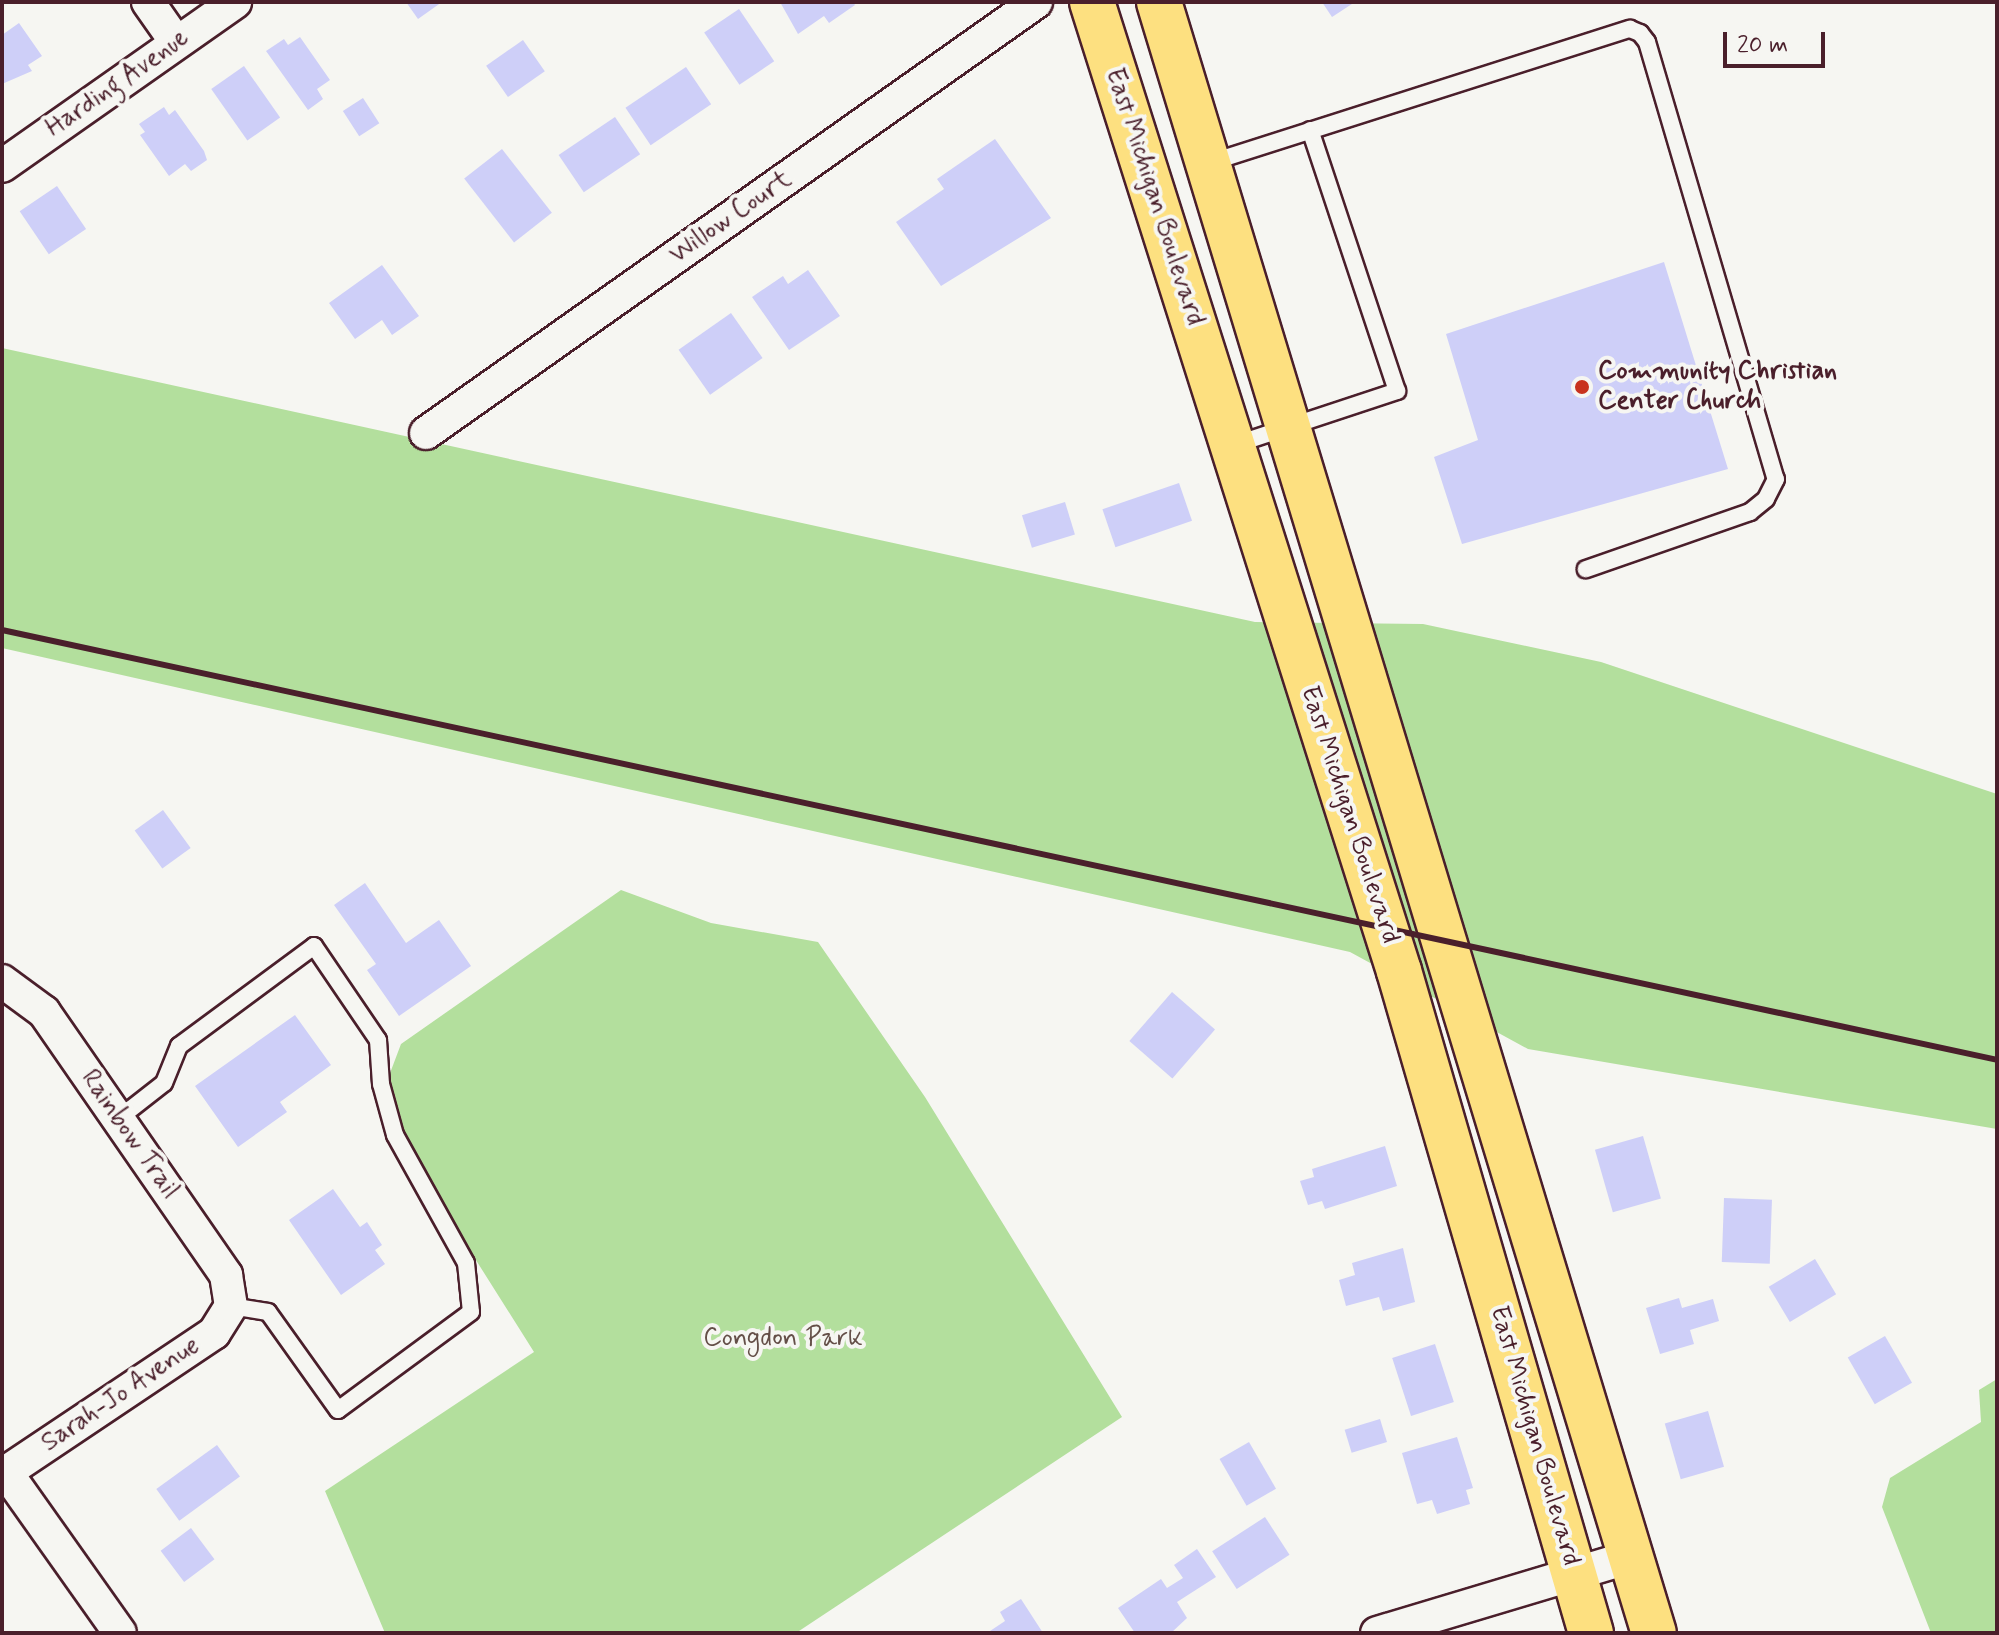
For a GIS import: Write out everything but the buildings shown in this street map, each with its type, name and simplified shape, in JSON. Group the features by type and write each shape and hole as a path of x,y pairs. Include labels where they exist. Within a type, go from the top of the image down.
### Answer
{"main road":[{"name":"East Michigan Boulevard","path":"1092,2 1399,971 1591,1633"},
{"name":"East Michigan Boulevard","path":"1159,2 1654,1633"}],"street":[{"path":"148,2 176,42"},
{"name":"Harding Avenue","path":"2,166 235,2"},
{"name":"Willow Court","path":"426,433 1036,2"},
{"name":"Rainbow Trail","path":"2,981 44,1012 226,1275 231,1306"},
{"name":"Sarah-Jo Avenue","path":"4,1474 214,1333 231,1306"},
{"path":"4,1474 120,1633"},
{"path":"1377,1633 1631,1557"}],"lane":[{"path":"1208,163 1630,29 1647,42 1776,479 1766,499 1750,512 1586,569"},
{"path":"1233,446 1397,391 1310,130"},
{"path":"118,1119 164,1083 179,1046 314,946 378,1040 381,1084 395,1135 466,1263 471,1312 338,1410 268,1312 231,1306"}],"green space":[{"path":"2,348 1255,622 1423,624 1601,662 1997,794 1997,1129 1528,1049 1350,952 2,648"},
{"name":"Congdon Park","path":"621,890 711,923 818,942 925,1097 1122,1417 796,1633 385,1633 325,1491 534,1352 378,1105 401,1044"},
{"path":"1997,1379 1997,1633 1931,1633 1882,1507 1890,1478 1981,1422 1979,1390"}],"railway":[{"path":"2,630 1997,1060"}],"place":[{"name":"Community Christian Center Church","path":"1582,387"}]}
